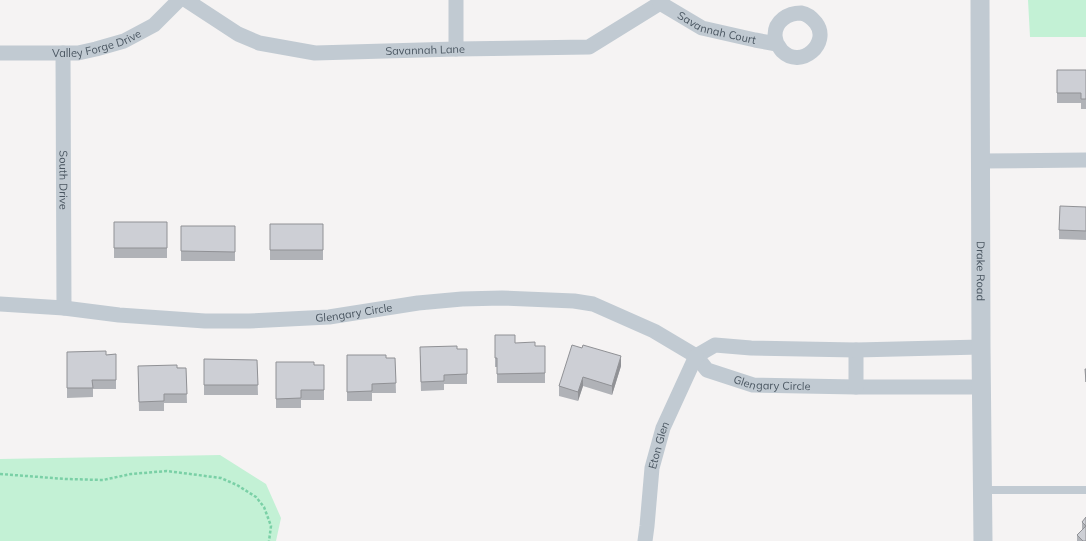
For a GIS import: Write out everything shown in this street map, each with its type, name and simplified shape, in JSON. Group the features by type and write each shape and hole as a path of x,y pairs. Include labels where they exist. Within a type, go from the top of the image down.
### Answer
{"street":[{"name":"Valley Forge Drive","path":"0,53 78,53 124,41 154,25 180,0"},
{"name":"Savannah Lane","path":"186,0 238,34 259,43 315,53 456,49 589,48 661,2"},
{"path":"456,0 456,49"},
{"name":"Drake Road","path":"980,0 983,541"},
{"name":"Savannah Court","path":"661,2 702,28 777,44"},
{"name":"South Drive","path":"63,53 64,308"},
{"path":"980,160 1086,160"},
{"name":"Glengary Circle","path":"0,304 64,308 119,315 198,321 249,321 328,316 418,303 462,299 502,298 574,301 593,304 654,331 696,356 707,370 753,385 981,387"},
{"path":"696,356 716,345 751,348 856,350 981,347"},
{"path":"856,350 856,387"},
{"name":"Eton Glen","path":"645,541 652,468 663,428 696,356"}],"lane":[{"path":"982,490 1086,490"}],"path":[{"path":"0,474 103,480 131,474 167,471 221,478 238,485 256,496 264,507 271,526 269,541"}],"green space":[{"path":"1028,0 1086,0 1086,37 1030,37"},
{"path":"220,455 266,484 281,518 276,541 0,541 0,459"}],"building":[{"path":"1057,70 1086,70 1086,99 1081,99 1081,93 1057,93"},
{"path":"1060,206 1086,207 1086,231 1059,230"},
{"path":"114,222 167,222 167,248 114,248"},
{"path":"270,224 323,224 323,250 270,250"},
{"path":"181,226 235,226 235,252 181,251"},
{"path":"495,335 515,335 515,343 535,342 535,346 545,346 545,373 497,374"},
{"path":"572,345 582,348 583,345 621,356 612,386 583,377 578,392 559,386"},
{"path":"457,346 457,349 467,349 467,374 444,375 444,381 421,382 420,347"},
{"path":"106,351 106,355 116,354 116,380 92,380 93,388 67,388 67,352"},
{"path":"347,355 386,355 386,358 395,358 396,383 372,384 372,391 347,392"},
{"path":"204,359 257,360 258,385 204,385"},
{"path":"276,362 314,362 314,365 324,365 324,390 301,390 301,398 276,399"},
{"path":"177,365 177,368 186,368 187,394 164,394 164,401 139,402 138,366"},
{"path":"1086,517 1086,526 1082,522"},
{"path":"1086,526 1086,541 1083,541 1077,535"}]}
